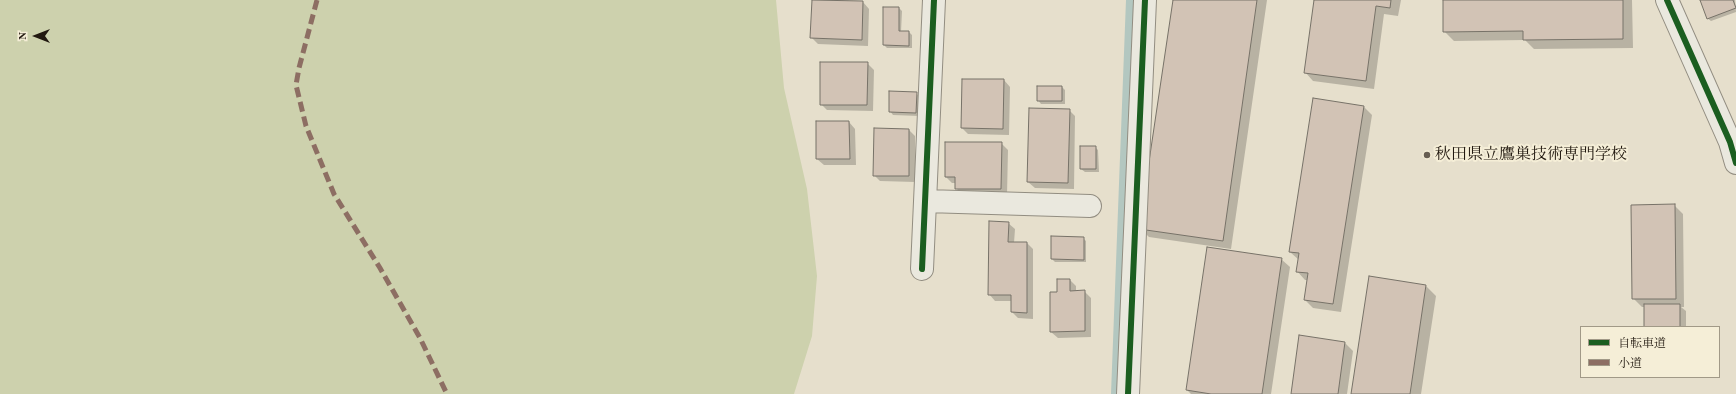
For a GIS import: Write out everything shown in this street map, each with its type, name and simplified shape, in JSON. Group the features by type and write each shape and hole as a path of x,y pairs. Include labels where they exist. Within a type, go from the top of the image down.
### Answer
{"street":[{"path":"922,269 934,0"},
{"path":"1128,394 1145,0"},
{"path":"1668,0 1730,142 1736,163"},
{"path":"926,201 1090,206"}],"green space":[{"path":"0,0 776,0 784,88 807,189 817,276 812,336 794,394 0,394"}],"building":[{"path":"812,0 863,1 862,40 810,38"},
{"path":"1173,0 1257,0 1223,241 1139,229"},
{"path":"1314,0 1391,0 1390,8 1376,6 1366,81 1304,73"},
{"path":"1443,0 1623,0 1623,39 1523,40 1523,31 1443,32"},
{"path":"1700,0 1733,0 1736,8 1707,19"},
{"path":"883,7 899,7 899,31 909,31 909,46 883,45"},
{"path":"820,62 868,62 867,105 820,105"},
{"path":"962,79 1004,79 1003,129 961,128"},
{"path":"1037,86 1062,86 1062,101 1037,101"},
{"path":"889,91 917,92 916,113 889,112"},
{"path":"1313,98 1364,106 1333,304 1304,300 1308,273 1296,272 1299,253 1289,252"},
{"path":"1029,108 1070,109 1068,183 1027,182"},
{"path":"816,121 849,121 850,159 816,159"},
{"path":"874,128 909,129 909,176 873,176"},
{"path":"945,142 1002,142 1001,189 955,189 955,177 945,177"},
{"path":"1080,146 1096,146 1096,169 1080,169"},
{"path":"1675,204 1676,299 1632,299 1631,205"},
{"path":"989,221 1009,222 1008,242 1027,242 1027,313 1011,312 1011,295 988,295"},
{"path":"1051,236 1084,237 1084,260 1051,259"},
{"path":"1207,247 1282,258 1262,394 1211,394 1186,390"},
{"path":"1369,276 1426,285 1410,394 1351,394"},
{"path":"1057,279 1070,279 1070,291 1085,290 1085,331 1050,332 1050,292 1057,292"},
{"path":"1644,304 1680,304 1680,326 1644,326"},
{"path":"1299,335 1345,342 1338,394 1291,394"}],"waterway":[{"path":"1115,394 1130,0"}],"marked path":[{"path":"317,0 296,85 306,126 334,194 380,268 420,338 447,394"}],"cycle path":[{"path":"922,269 934,0"},
{"path":"1128,394 1145,0"},
{"path":"1667,0 1730,142 1736,163"}],"place":[{"name":"秋田県立鷹巣技術専門学校","path":"1427,155"}]}
